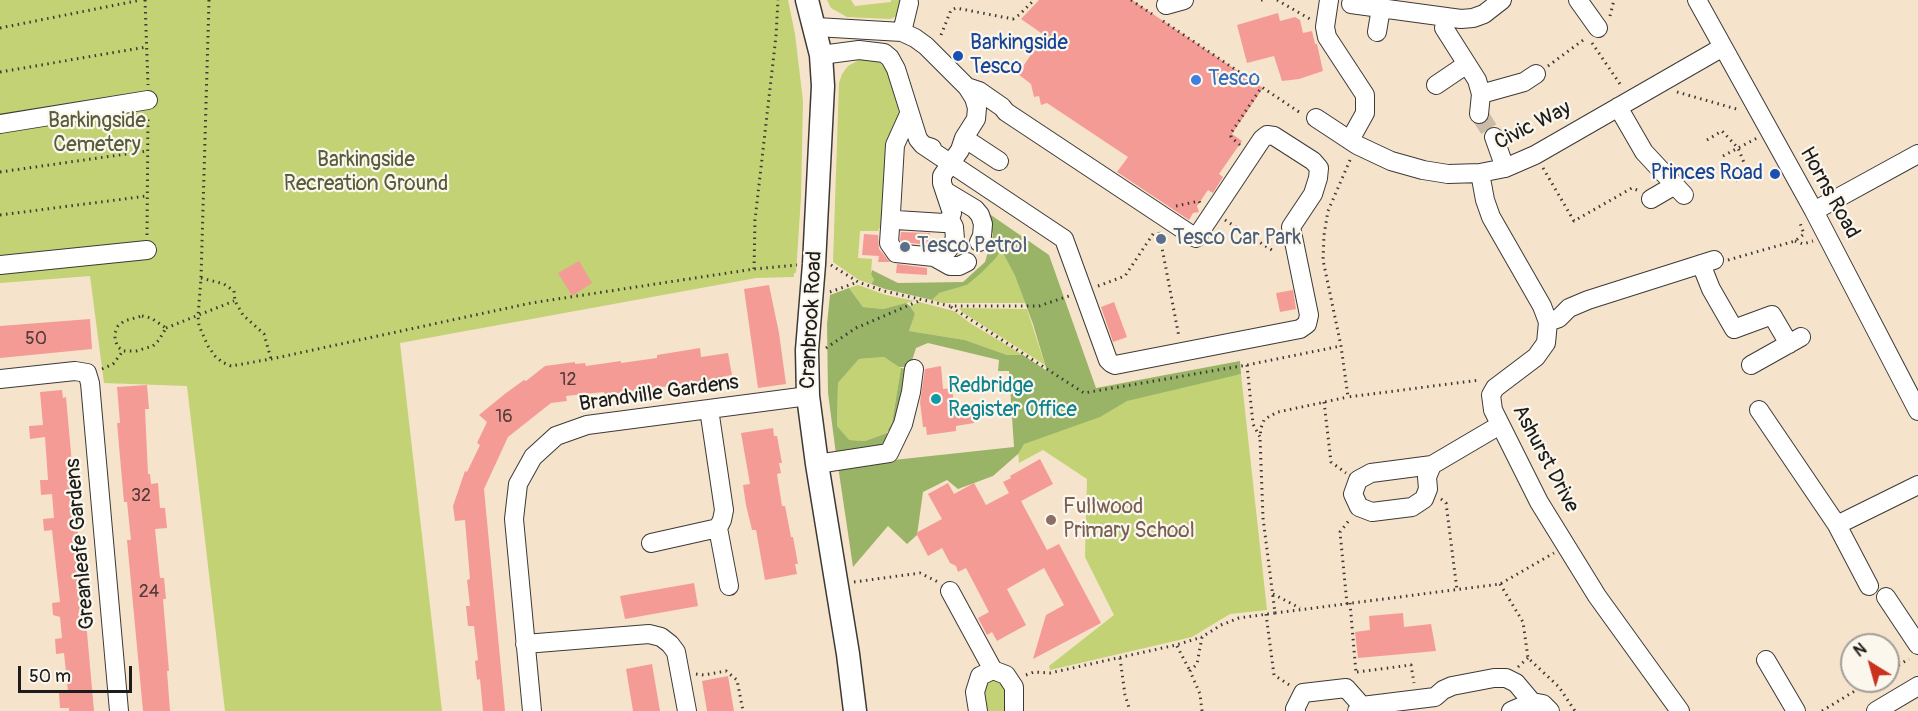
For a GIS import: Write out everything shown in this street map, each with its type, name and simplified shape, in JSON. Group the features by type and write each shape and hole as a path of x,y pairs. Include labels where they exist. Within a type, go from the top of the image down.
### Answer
{"main road":[{"name":"Cranbrook Road","path":"807,0 816,27 821,56 823,92 806,264 811,299 807,365 808,396 855,711"}],"street":[{"path":"1166,5 1184,0"},
{"path":"1329,0 1325,27 1327,38 1365,95 1365,113 1354,142"},
{"path":"1351,4 1447,17 1473,18 1484,14 1502,0"},
{"path":"1578,0 1598,28"},
{"name":"Horns Road","path":"1697,0 1765,124 1806,214 1918,411"},
{"path":"884,53 909,3"},
{"path":"1377,32 1381,8"},
{"path":"1447,17 1444,28 1477,80 1480,94 1479,114"},
{"path":"816,27 894,31 915,38 967,87 974,98 977,108 976,119 964,138 960,150 942,176 942,183 952,213 950,219 944,223 896,220 891,213"},
{"name":"Civic Way","path":"1316,118 1354,142 1391,161 1448,174 1480,173 1505,168 1535,154 1723,47"},
{"path":"821,56 859,50 884,53 896,69 914,131 923,145 1064,239 1111,363 1300,329 1307,324 1309,315 1291,227 1313,194 1319,168 1314,161 1274,136 1267,135 1206,204 1196,238 1006,112 979,91 967,87"},
{"path":"1436,85 1467,64"},
{"path":"1480,94 1524,82 1536,74"},
{"path":"0,124 148,100"},
{"path":"1624,104 1644,152 1679,190 1652,199"},
{"path":"976,119 984,115 1006,112"},
{"path":"909,114 895,145 889,243 896,253 934,257 950,266 959,266 968,262"},
{"path":"1494,137 1505,168"},
{"path":"923,145 938,149 952,146 964,138"},
{"path":"964,138 999,161"},
{"path":"1806,214 1918,154"},
{"path":"1480,173 1491,217 1542,306 1548,322 1558,318 1569,308 1675,264 1708,262 1711,289 1734,329 1772,315 1795,340 1751,365"},
{"path":"945,191 975,209 980,215 983,224 979,242"},
{"path":"934,257 948,250 955,239 954,227 950,219"},
{"path":"0,265 147,250"},
{"name":"Ashurst Drive","path":"1548,322 1546,343 1536,357 1495,388 1491,396 1493,410 1539,502 1597,596 1680,711"},
{"path":"817,464 890,453 903,424 914,369"},
{"name":"Greanleafe Gardens","path":"0,379 75,371 87,373 90,383 119,711"},
{"name":"Brandville Gardens","path":"532,711 514,519 518,484 533,457 556,436 587,425 808,396"},
{"path":"709,409 724,510 718,528 729,586"},
{"path":"1759,410 1837,525 1869,586"},
{"path":"1432,465 1427,477 1428,489 1424,500 1412,507 1372,512 1359,507 1353,494 1358,480 1371,473 1432,465 1500,425"},
{"path":"1837,525 1918,485"},
{"path":"651,543 718,528"},
{"path":"950,591 993,670 1006,675 1014,687 1014,711"},
{"path":"1886,597 1918,645"},
{"path":"525,644 649,634 661,637 676,652 687,711"},
{"path":"1766,660 1796,711"},
{"path":"978,711 975,692 981,676 993,670"},
{"path":"1296,711 1303,693 1346,688 1359,708 1416,700 1437,704 1443,690 1452,686 1494,678 1506,678 1516,683 1532,702"},
{"path":"1876,711 1918,686"},
{"path":"1511,711 1532,702 1543,704 1550,711"}],"path":[{"path":"0,28 143,0 148,100 147,250"},
{"path":"209,0 198,316 199,326 208,346 215,356 231,366 531,303 754,269 806,264 832,265 858,282 884,291 950,306 1031,307 1046,304 1125,276 1158,227 1186,376"},
{"path":"754,269 755,220 778,0"},
{"path":"940,35 951,10 956,8 1013,18 1034,0"},
{"path":"1131,0 1312,120 1316,118"},
{"path":"1277,0 1325,27"},
{"path":"1598,28 1608,21 1614,0"},
{"path":"1536,74 1588,36 1624,104"},
{"path":"0,72 147,47"},
{"path":"1655,86 1765,124 1738,148 1724,156"},
{"path":"1240,146 1231,134 1262,87"},
{"path":"1707,140 1722,131 1738,148 1749,175 1736,181"},
{"path":"1348,397 1341,346 1323,260 1328,211 1354,142"},
{"path":"0,172 147,150"},
{"path":"1535,154 1574,221 1632,188 1652,199"},
{"path":"0,215 147,196"},
{"path":"1164,217 1171,207 1206,204 1275,252"},
{"path":"1708,262 1729,260 1795,241 1804,234 1806,214"},
{"path":"1795,241 1803,244 1815,240"},
{"path":"201,278 217,281 231,288 243,315 264,334 271,359"},
{"path":"811,299 858,282"},
{"path":"807,365 831,344 856,328 921,300"},
{"path":"166,328 151,318 133,317 118,326 115,340 123,351 136,351 153,346 166,328 235,301"},
{"path":"112,364 123,351"},
{"path":"1247,366 1253,424 1260,437"},
{"path":"1275,613 1263,518 1260,437 1264,420 1278,412 1348,397 1481,380 1486,383"},
{"path":"1324,402 1331,462 1358,480"},
{"path":"1428,489 1446,503 1457,590"},
{"path":"1346,688 1357,672 1340,532 1359,507"},
{"path":"1014,687 1021,686 1024,676 1029,673 1050,673 1176,645 1202,637 1221,625 1239,618 1500,584 1567,546"},
{"path":"851,583 920,573 935,579 950,591"},
{"path":"1500,584 1523,622 1528,658 1559,687 1575,711"},
{"path":"1273,594 1302,609"},
{"path":"1266,614 1274,675 1303,693"},
{"path":"1190,671 1197,664 1202,637"},
{"path":"1176,645 1200,694 1202,711"},
{"path":"1900,664 1918,653"},
{"path":"1120,658 1125,695 1130,711"},
{"path":"1357,672 1412,665 1416,700"},
{"path":"681,676 726,671 737,680 743,711"},
{"path":"1822,711 1852,693"}],"green space":[{"name":"Barkingside Recreation Ground","path":"0,0 788,0 795,34 803,101 801,197 796,273 794,277 756,278 400,343 442,711 225,711 187,386 104,383 90,276 0,283"},
{"path":"827,0 851,0 855,6 901,0 897,16 890,19 847,17 831,8"},
{"path":"856,57 876,59 887,70 900,116 883,228 879,228 878,231 860,231 858,258 872,259 871,274 874,280 871,284 859,280 833,262 839,83 848,66 857,61"},
{"path":"988,213 1049,255 1096,388 1240,361 1241,374 1127,401 1100,417 1024,444 1018,454 993,476 958,489 947,480 923,492 917,535 907,544 888,526 853,567 838,466 1014,447 1009,371 998,371 999,360 928,343 916,348 910,367 899,367 884,357 859,359 838,383 837,426 849,440 865,441 887,433 891,438 888,444 836,454 828,393 827,324 830,295 849,288 863,307 883,309 906,303 915,314 909,331 965,340 1007,355 1023,355 1047,371 1015,276 1001,249 996,258 967,285 939,293 932,300 871,284 874,280 872,270 898,283 963,282 985,262 993,235"},
{"path":"1001,248 1025,303 942,303 932,300 938,293 967,285 996,258"},
{"path":"858,285 886,295 915,301 883,309 863,307 849,288"},
{"path":"919,302 954,311 1023,355 1007,355 965,340 909,331 915,314 910,306"},
{"path":"959,308 1027,309 1045,365 962,312"},
{"path":"884,357 901,368 892,423 887,433 865,441 848,440 837,426 838,383 859,359"},
{"path":"901,368 909,369 893,435 888,430 892,423"},
{"path":"1241,374 1267,610 1230,614 1192,637 1050,670 1049,666 1114,615 1085,557 1087,479 1043,450 1019,463 1015,413"},
{"path":"990,678 1005,682 1008,711 984,711 982,686"}],"building":[{"path":"1039,0 1132,0 1263,88 1232,134 1242,141 1219,174 1223,177 1213,193 1208,190 1197,206 1199,212 1193,213 1189,220 1117,172 1128,157 1047,103 1041,105 1039,96 1034,97 1031,84 1018,74 1044,35 1021,19"},
{"path":"1278,13 1280,21 1295,17 1300,20 1303,33 1312,31 1323,71 1299,79 1282,81 1274,56 1247,63 1237,25"},
{"path":"901,232 930,233 929,245 902,242"},
{"path":"864,234 878,235 879,249 890,262 878,262 879,256 862,255"},
{"path":"579,261 592,283 572,296 558,273"},
{"path":"897,264 927,268 927,275 896,273"},
{"path":"769,285 786,384 758,388 744,289"},
{"path":"1293,290 1296,309 1280,312 1276,293"},
{"path":"1114,302 1127,337 1113,342 1101,307"},
{"path":"90,319 92,349 0,358 0,326"},
{"path":"700,348 701,357 728,353 732,375 726,378 605,395 604,392 566,396 567,401 551,403 508,437 484,489 505,711 483,711 480,679 477,680 475,661 478,660 474,626 468,626 466,606 470,606 467,580 470,579 465,520 455,521 453,506 465,471 467,472 480,445 477,443 487,422 479,415 545,366 575,362 575,364 585,363 586,366 621,361 621,363 657,358 657,355"},
{"name":"Redbridge Register Office","path":"941,366 943,389 952,388 955,410 972,408 974,423 956,426 956,431 927,435 926,427 923,427 920,402 925,369"},
{"path":"147,385 149,409 145,409 148,474 150,474 151,484 158,483 160,508 165,508 167,528 155,529 160,578 164,578 166,599 163,599 170,711 143,711 127,540 131,540 127,502 124,502 117,423 120,423 117,387"},
{"path":"62,390 63,398 66,397 94,711 69,711 69,708 60,708 59,693 68,692 64,653 56,654 55,639 62,638 60,617 53,615 52,603 60,602 52,530 44,531 43,519 54,518 52,494 41,495 40,480 48,480 45,437 30,439 29,426 43,425 40,392"},
{"path":"773,428 774,436 777,436 782,463 779,463 781,473 777,474 782,506 785,506 798,564 795,564 797,574 765,580 756,530 752,530 746,505 743,485 750,484 741,433"},
{"name":"Fullwood Primary School","path":"1040,459 1053,484 1021,501 1047,550 1059,544 1101,623 1033,659 1046,615 1064,605 1044,568 1007,589 1026,625 997,641 992,632 987,635 978,618 989,612 966,568 958,572 942,548 928,556 916,533 942,519 928,494 948,483 954,494 974,483 986,505 1009,493 1003,482 1011,478 1010,476"},
{"path":"694,583 698,606 625,619 620,596"},
{"path":"1403,613 1404,627 1431,624 1436,651 1358,658 1355,632 1370,630 1369,616"},
{"path":"652,664 660,711 633,711 626,669"},
{"path":"728,676 734,711 707,711 702,681"}],"tunnel":[{"path":"1479,114 1494,137"}],"place":[{"name":"Barkingside Tesco","path":"958,56"},
{"name":"Tesco","path":"1196,80"},
{"name":"Princes Road","path":"1775,174"},
{"name":"Tesco Car Park","path":"1161,239"},
{"name":"Tesco Petrol","path":"905,247"},
{"name":"Redbridge Register Office","path":"936,399"},
{"name":"Fullwood Primary School","path":"1051,520"}],"park label":[{"name":"Barkingside Cemetery","path":"97,134"}]}
